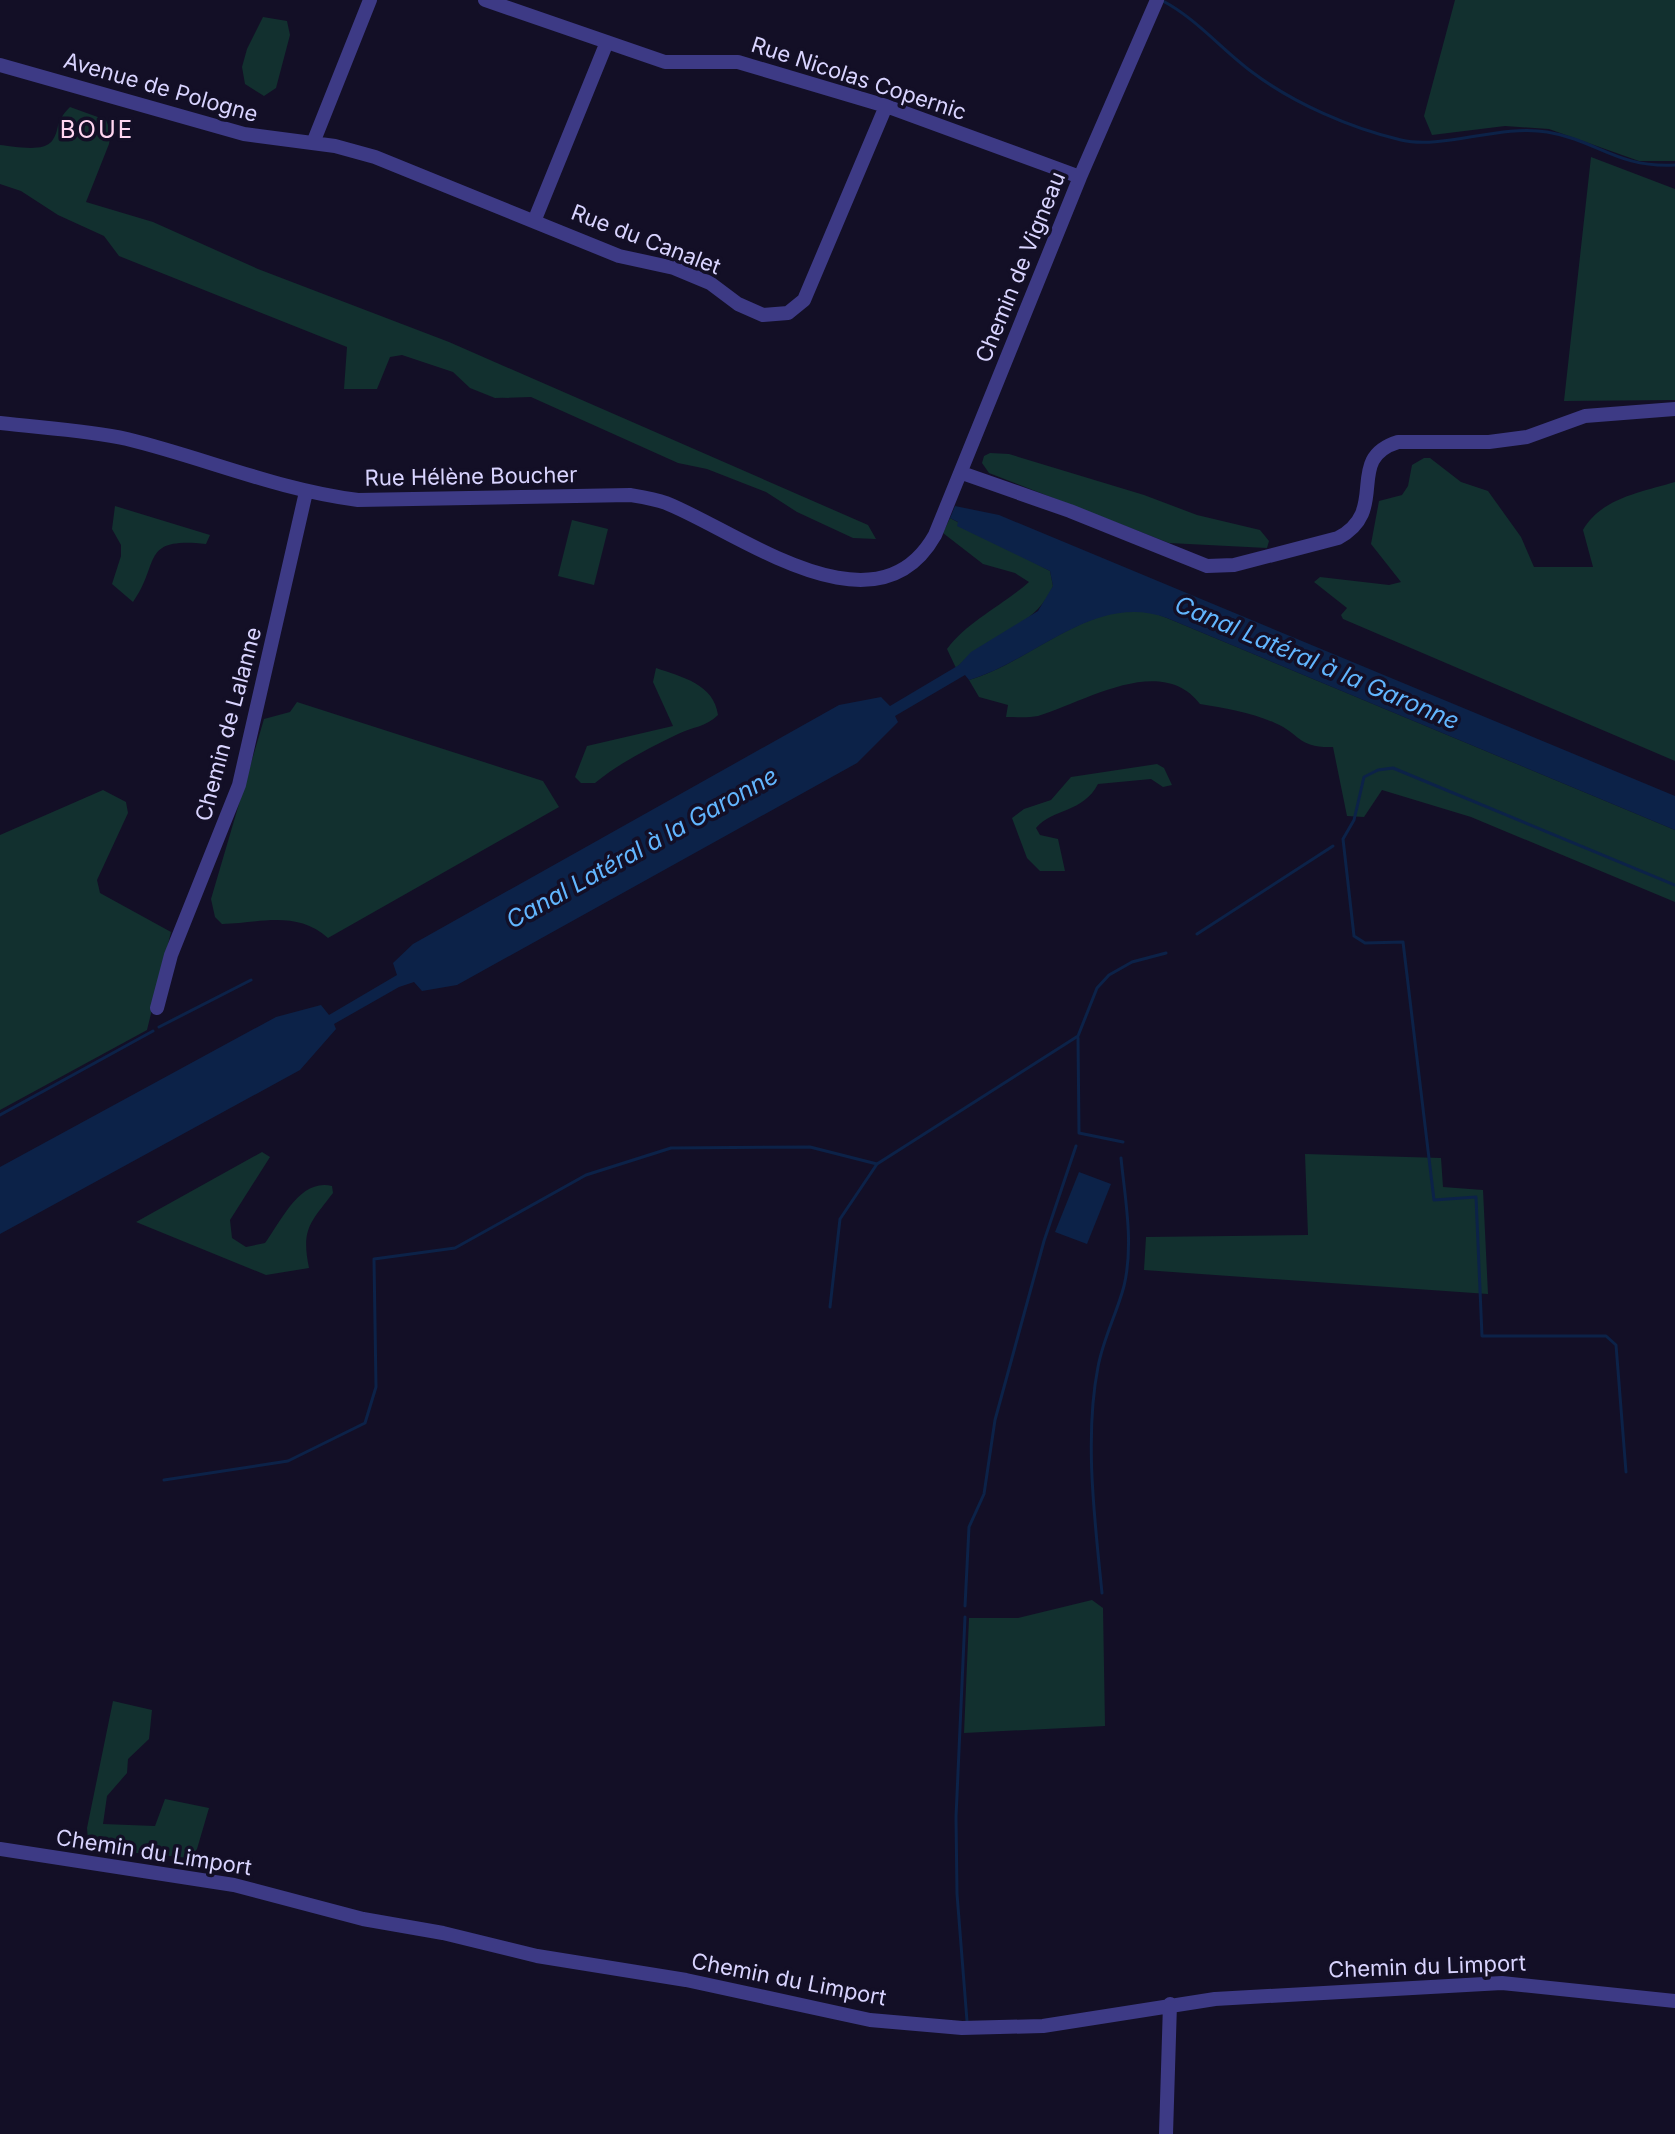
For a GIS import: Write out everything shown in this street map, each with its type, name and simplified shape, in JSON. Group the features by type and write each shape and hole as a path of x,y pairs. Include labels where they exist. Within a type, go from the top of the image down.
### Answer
{"street":[{"path":"313,143 370,0"},
{"name":"Rue Nicolas Copernic","path":"485,0 665,62 738,62 886,106 1080,177"},
{"name":"Chemin de Vigneau","path":"927,550 962,473 1080,177 1157,0"},
{"path":"535,219 607,42"},
{"name":"Avenue de Pologne","path":"0,65 244,134 313,143"},
{"name":"Rue du Canalet","path":"313,143 375,157 535,219 619,256 661,263 710,283 751,311 783,315 804,300 886,106"},
{"path":"962,473 1070,511 1194,564 1219,567 1338,538 1352,530 1365,511 1370,463 1385,446 1398,442 1489,442 1527,437 1585,416 1675,409"},
{"name":"Rue Hélène Boucher","path":"0,423 124,439 306,492 394,502 630,495 665,502 792,566 848,578 890,576 927,550"},
{"name":"Chemin de Lalanne","path":"157,1008 171,955 239,785 306,492"},
{"name":"Chemin du Limport","path":"0,1849 219,1882 363,1919 443,1933 537,1956 686,1980 870,2020 962,2028 1043,2026 1081,2022 1170,2004 1363,1988 1502,1983 1675,2001"},
{"path":"1166,2134 1170,2004"}],"green space":[{"path":"1455,0 1675,0 1675,161 1639,161 1549,129 1505,126 1432,135 1424,116"},
{"path":"263,17 287,21 290,35 276,88 264,96 245,84 242,67"},
{"path":"70,107 106,120 111,133 86,202 153,222 258,269 449,342 868,525 876,539 853,538 797,512 766,492 707,469 678,463 531,397 495,398 470,388 453,372 402,355 390,357 377,389 344,389 347,347 119,256 104,236 58,215 21,191 0,184 0,145 28,148 48,145"},
{"path":"1591,157 1675,189 1675,400 1564,401"},
{"path":"990,453 1009,454 1144,495 1197,515 1260,530 1269,541 1267,548 1169,543 989,473 982,463 984,456"},
{"path":"1430,458 1461,482 1488,491 1521,537 1534,567 1593,567 1583,530 1591,519 1611,503 1675,482 1675,761 1343,619 1341,615 1347,608 1314,582 1320,577 1389,585 1401,582 1371,544 1379,501 1402,495 1408,486 1412,465"},
{"path":"115,506 210,535 206,544 185,543 161,549 133,602 112,584 121,556 121,545 112,529"},
{"path":"950,518 1050,571 1053,586 1045,600 1023,622 956,668 947,649 955,639 1029,582 1015,573 983,564 943,533"},
{"path":"572,520 608,529 594,585 558,576"},
{"path":"1125,611 1151,612 1167,618 1675,830 1675,902 1471,817 1382,790 1364,817 1347,816 1333,747 1306,743 1283,727 1257,716 1200,704 1184,689 1165,682 1122,686 1038,716 1006,717 1008,705 979,697 969,680 989,673 1085,622"},
{"path":"656,668 703,689 715,704 718,715 635,756 595,783 581,783 575,777 587,746 673,726 653,682"},
{"path":"297,702 543,781 559,807 328,938 316,929 291,921 222,924 215,917 211,899 264,719 290,712"},
{"path":"1157,764 1164,768 1172,785 1163,787 1151,779 1098,784 1084,800 1036,828 1040,835 1058,839 1065,871 1040,871 1027,858 1012,818 1024,809 1051,800 1071,777"},
{"path":"103,790 126,802 128,813 97,880 100,893 171,932 147,1030 0,1110 0,835"},
{"path":"262,1152 270,1157 230,1220 232,1238 246,1247 265,1243 301,1194 321,1185 332,1186 333,1193 309,1227 306,1244 309,1268 266,1275 136,1222"},
{"path":"1305,1154 1441,1158 1443,1187 1483,1190 1488,1294 1144,1270 1146,1237 1308,1235"},
{"path":"1092,1600 1103,1608 1105,1726 964,1733 969,1618 1018,1618"},
{"path":"113,1701 152,1710 149,1739 128,1759 127,1773 107,1796 103,1824 155,1826 165,1799 209,1808 197,1849 190,1858 95,1849 88,1840 87,1828"}],"water":[{"name":"Canal Latéral à la Garonne","path":"955,506 999,515 1675,796 1675,830 1167,618 1141,612 1115,614 1066,632 994,671 969,680 965,675 895,716 898,722 857,763 457,985 422,991 414,982 399,987 334,1024 336,1029 300,1070 0,1234 0,1167 276,1017 321,1005 329,1015 397,975 393,963 413,944 839,705 881,697 890,706 959,665 971,652 1038,611 1053,586 1050,571 957,526 958,522 950,518"},
{"path":"1079,1172 1111,1184 1087,1244 1055,1232"}],"waterway":[{"path":"1161,0 1186,16 1268,83 1304,104 1362,129 1417,142 1510,131 1547,132 1637,162 1675,165"},
{"path":"1626,1472 1616,1345 1606,1336 1482,1336 1476,1197 1434,1200 1403,942 1365,943 1354,936 1343,839 1354,820 1364,777 1378,770 1393,768 1675,885"},
{"path":"1197,934 1333,846"},
{"path":"164,1480 288,1461 365,1423 376,1387 374,1259 455,1248 586,1175 671,1148 810,1147 877,1164 1078,1036 1097,988 1109,975 1132,962 1166,953"},
{"path":"159,1027 251,980"},
{"path":"0,1115 153,1031"},
{"path":"1078,1038 1079,1133 1123,1142"},
{"path":"965,1606 969,1527 984,1494 995,1420 1044,1241 1076,1146"},
{"path":"1102,1593 1092,1480 1092,1422 1100,1357 1127,1270 1128,1222 1121,1158"},
{"path":"830,1307 840,1219 877,1164"},
{"path":"965,1617 956,1817 957,1894 967,2021"}],"district":[{"name":"BOUE","path":"97,130"}]}
